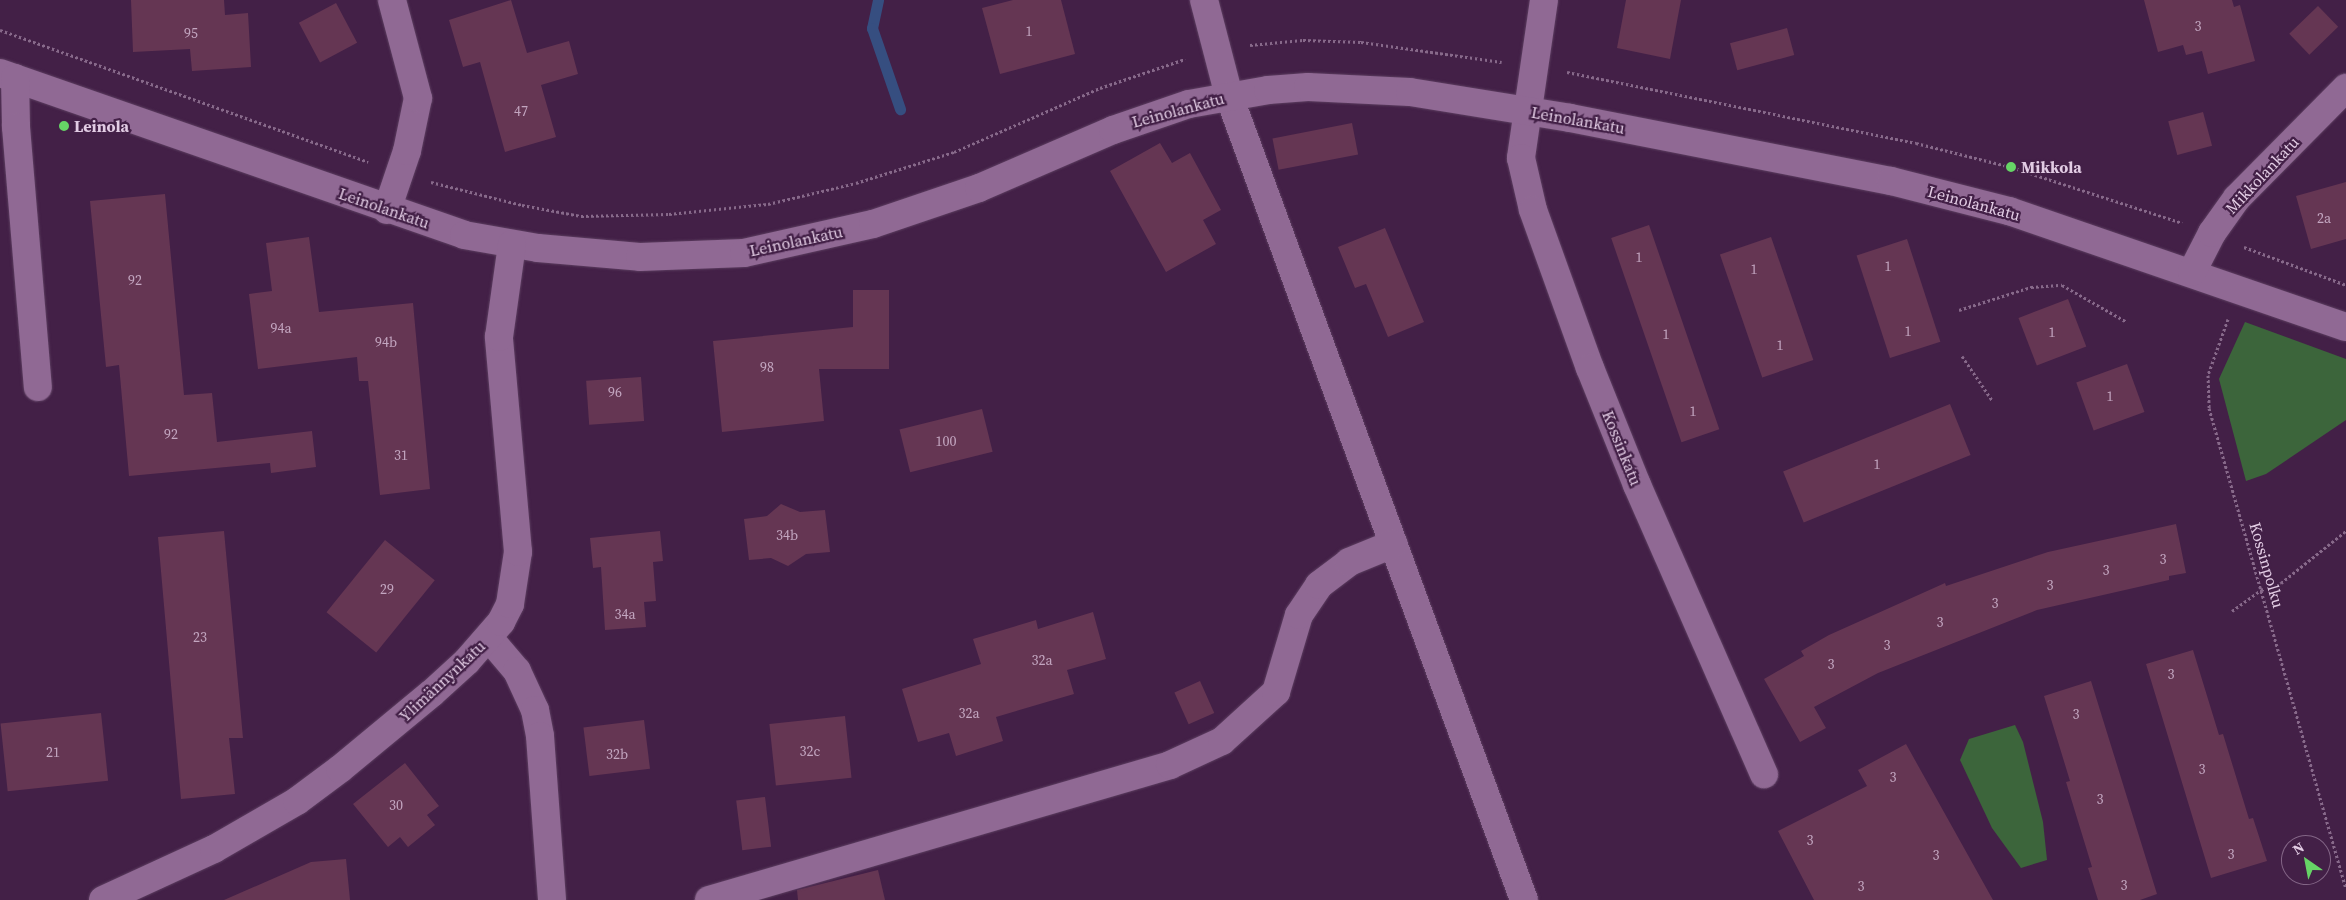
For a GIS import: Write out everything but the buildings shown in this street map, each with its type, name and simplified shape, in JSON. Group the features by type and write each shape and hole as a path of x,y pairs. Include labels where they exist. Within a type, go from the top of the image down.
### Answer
{"street":[{"path":"386,210 408,151 418,98 392,0"},
{"path":"1204,0 1229,96 1524,900"},
{"name":"Kossinkatu","path":"1544,0 1526,111 1521,158 1534,210 1561,287 1637,485 1764,774"},
{"path":"8,75 16,127 38,387"},
{"name":"Leinolankatu","path":"8,75 386,210 464,235 512,244 640,257 744,253 824,237 881,222 979,188 1154,114 1229,96 1268,90 1357,88 1526,111 1758,152 1891,181 2009,211 2192,272 2346,327"},
{"name":"Mikkolankatu","path":"2192,272 2212,232 2237,198 2346,88"},
{"name":"Ylimännynkatu","path":"103,900 214,849 297,801 382,736 467,661 489,638 510,604 518,552 499,337 512,244"},
{"path":"709,900 1170,764 1222,741 1276,692 1299,615 1320,585 1349,562 1393,544"},
{"path":"489,638 516,671 535,710 540,736 552,900"}],"path":[{"name":"Kossinpolku","path":"2257,252 2208,375 2209,408 2346,888"},
{"path":"1959,310 2031,287 2062,285 2125,321"},
{"path":"1962,356 1992,400"},
{"path":"2232,611 2261,590 2281,583 2346,531"}],"green space":[{"path":"2245,322 2346,359 2346,420 2266,474 2246,481 2219,379"},
{"path":"2015,725 2023,742 2043,822 2047,860 2021,868 1992,828 1960,760 1969,739"}],"waterway":[{"path":"878,0 872,28 900,109"}],"place":[{"name":"Leinola","path":"64,126"},
{"name":"Mikkola","path":"2011,167"}]}
